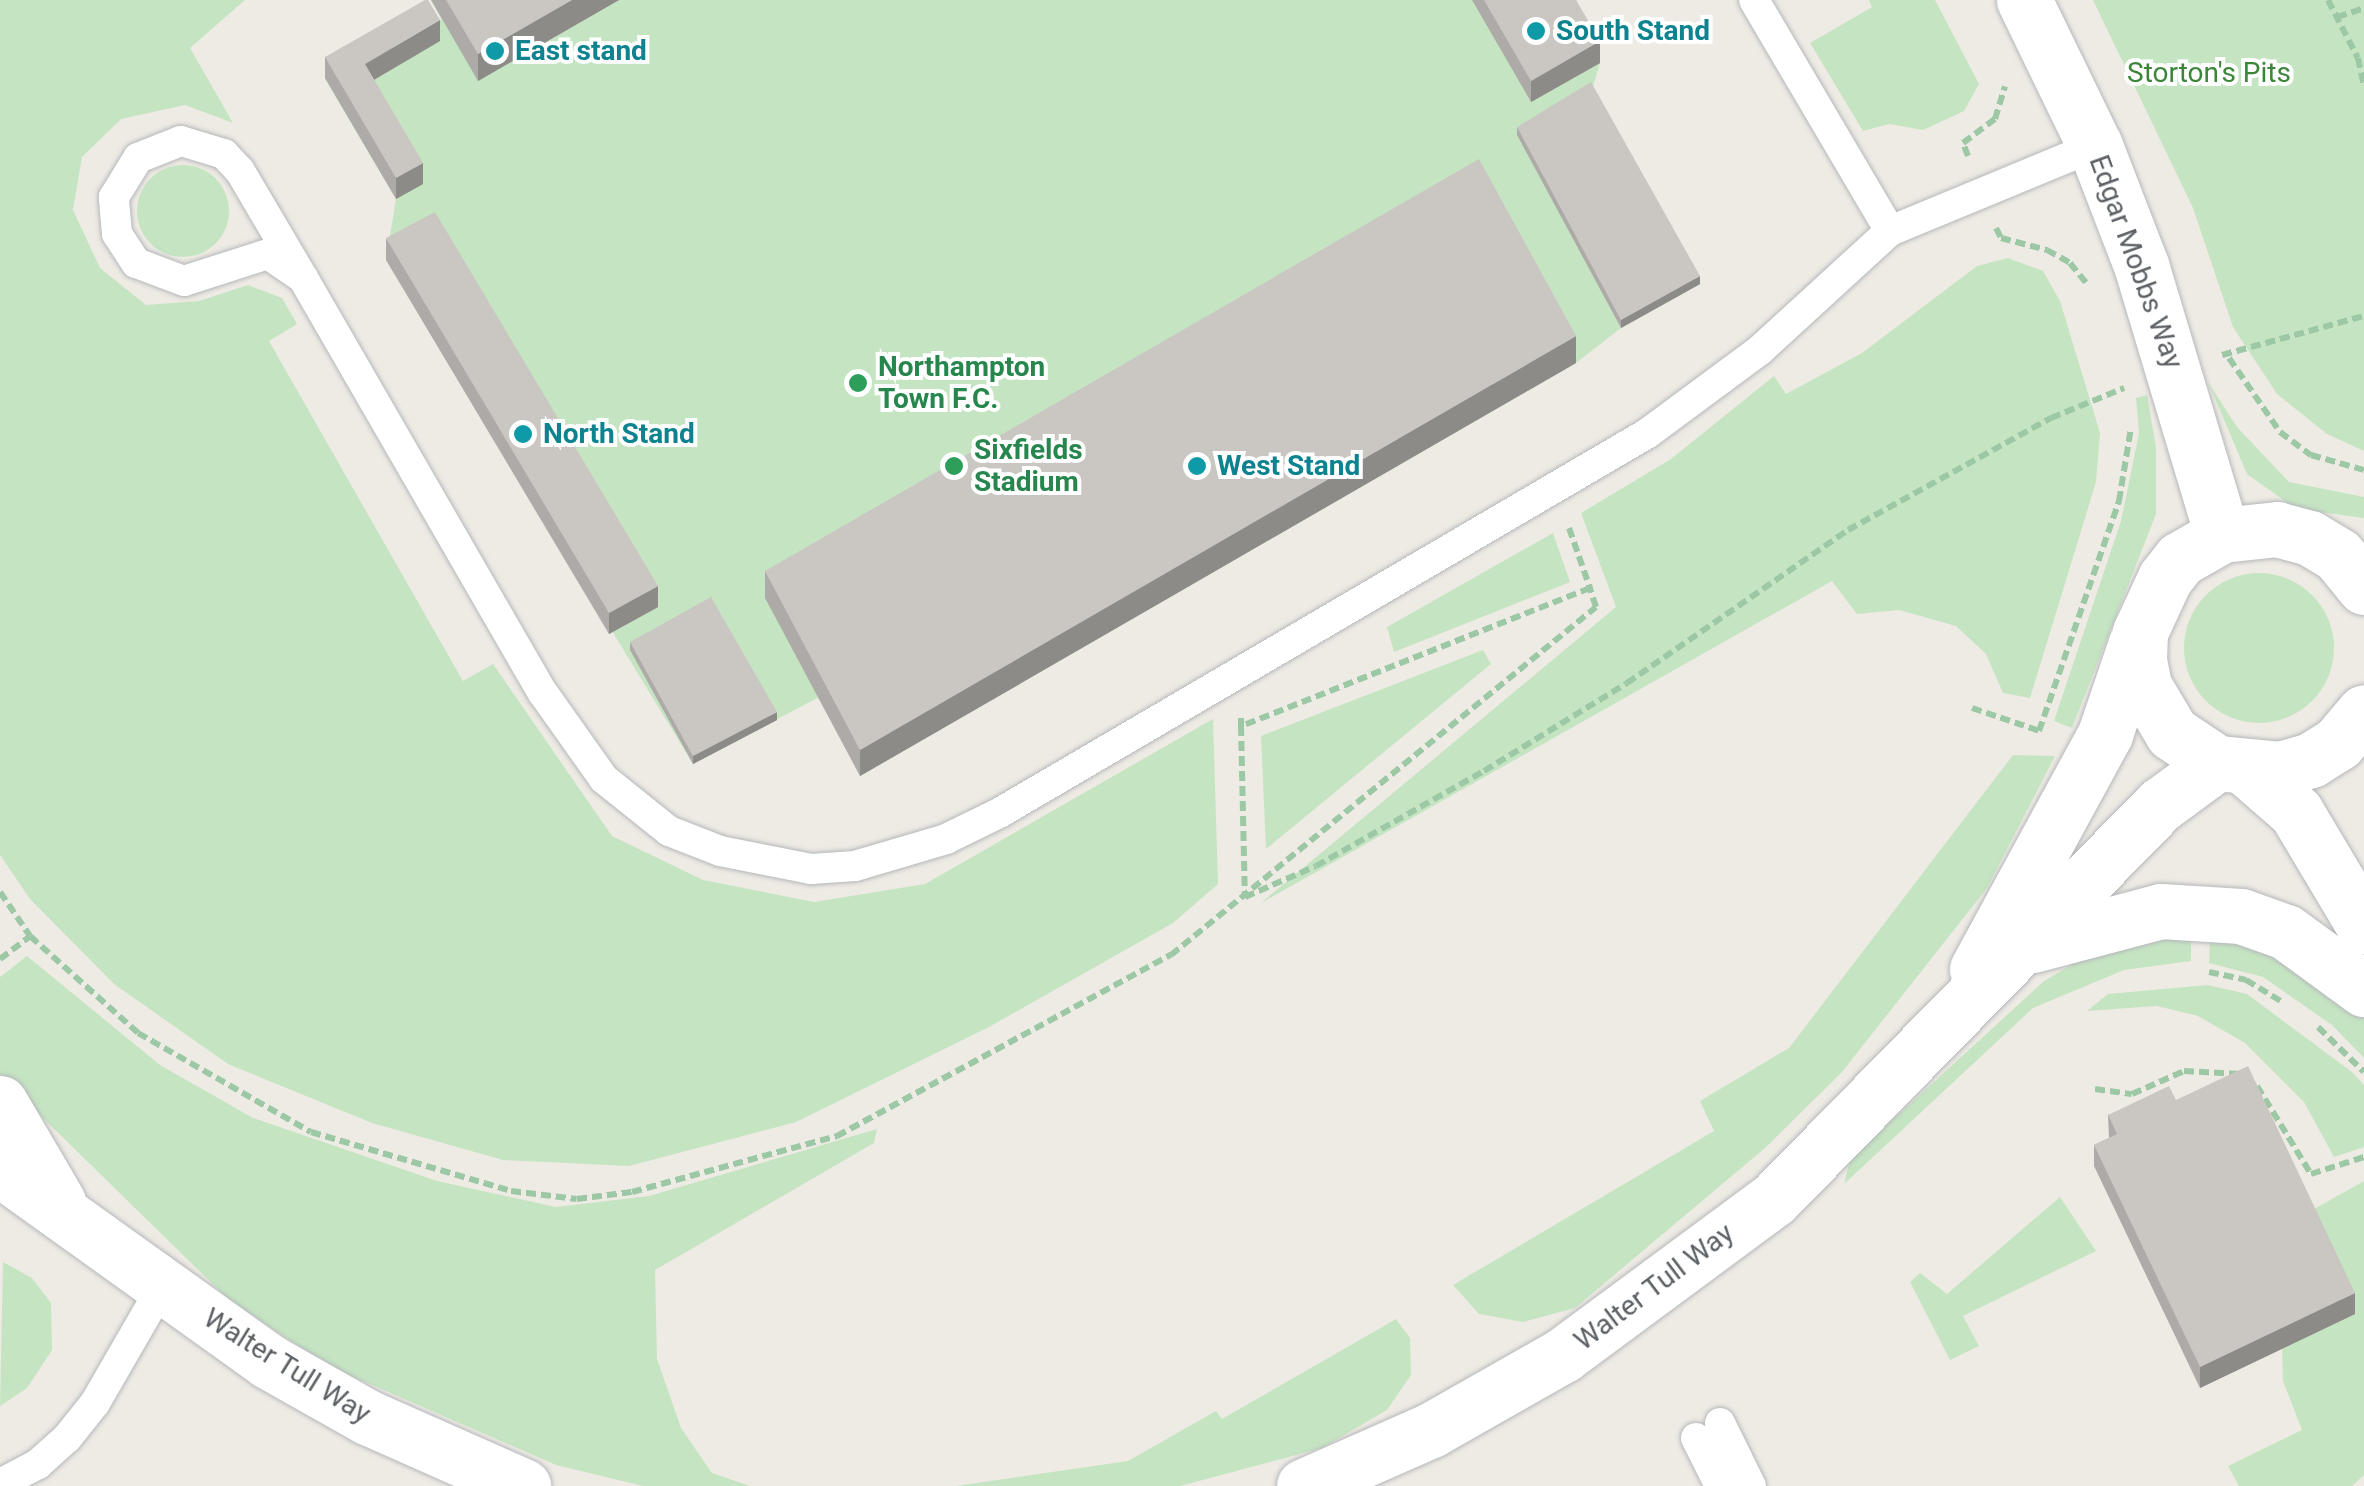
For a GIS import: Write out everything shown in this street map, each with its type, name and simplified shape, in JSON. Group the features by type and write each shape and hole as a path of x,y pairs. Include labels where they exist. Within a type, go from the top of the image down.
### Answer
{"street":[{"name":"Edgar Mobbs Way","path":"2024,0 2095,146 2158,314 2222,535"},
{"path":"2222,535 2277,529 2310,538 2363,582"},
{"name":"Walter Tull Way","path":"1952,1015 2106,734 2153,598 2180,559 2222,535"},
{"path":"2140,632 2144,686 2156,711 2193,751 2233,766 2296,812 2364,926"},
{"path":"2233,766 2311,760 2338,742 2364,712"},
{"name":"Walter Tull Way","path":"1304,1486 1487,1400 1631,1307 1774,1199 2160,805 2233,766"},
{"path":"2020,950 2106,921 2161,911 2241,916 2286,932 2364,989"},
{"name":"Walter Tull Way","path":"0,1103 67,1218"},
{"name":"Walter Tull Way","path":"0,1169 268,1361 367,1418 523,1486"}],"lane":[{"path":"1754,0 1890,231"},
{"path":"303,278 268,254 196,280 154,274 136,263 117,234 114,197 124,174 158,145 204,144 224,154 240,170 303,278 576,746 604,779 669,831 720,851 810,869 896,858 1001,812 1554,484 1648,433 1728,377 1890,231 2095,146"},
{"path":"0,1484 38,1464 95,1403 162,1287"},
{"path":"1720,1486 1708,1430 1751,1486"}],"path":[{"path":"2328,0 2364,87"},
{"path":"2337,17 2364,8"},
{"path":"1963,143 1995,118 2003,74"},
{"path":"2000,238 2047,250 2070,263 2094,300"},
{"path":"2364,316 2227,354 2280,432 2311,454 2364,470"},
{"path":"2122,372 2129,398"},
{"path":"1245,897 1316,866 1484,772 1628,684 1848,530 2051,418 2128,387"},
{"path":"1972,708 2039,731 2119,501 2131,420"},
{"path":"0,892 30,936 138,1033 311,1132 511,1191 577,1199 723,1171 836,1136 1171,955 1596,607 1554,484"},
{"path":"1242,726 1590,588"},
{"path":"1239,669 1245,897"},
{"path":"0,959 30,936"},
{"path":"2200,971 2246,980 2294,1008"},
{"path":"2310,1018 2364,1072"},
{"path":"2095,1089 2132,1094 2184,1071 2250,1076 2312,1174 2364,1157"}],"green space":[{"path":"0,0 245,0 190,48 233,123 185,105 121,119 82,157 73,210 100,268 146,305 199,301 248,285 282,298 297,324 269,341 463,681 493,664 612,836 703,880 814,902 925,884 1213,719 1218,884 1173,923 989,1027 796,1122 629,1166 503,1160 372,1123 228,1064 114,984 30,899 0,855"},
{"name":"Sixfields Stadium","path":"431,0 1564,0 1600,63 1592,90 1700,284 1621,328 1576,363 860,776 821,696 693,764 386,260 396,199 325,79 427,20 442,20"},
{"path":"1869,0 1935,0 1979,84 1964,111 1923,130 1889,124 1863,131 1810,43 1872,7"},
{"name":"Storton's Pits","path":"2093,0 2364,0 2364,451 2327,434 2277,394 2233,327 2193,208"},
{"path":"183,165 201,169 215,179 225,193 229,211 225,229 215,243 201,253 183,257 165,253 151,243 141,229 137,211 141,193 151,179 165,169"},
{"path":"2008,258 2043,271 2060,301 2100,433 2096,482 2030,698 2003,693 1986,654 1956,626 1899,610 1857,614 1832,581 1261,903 1616,607 1581,513 1671,459 1774,376 1786,394 1862,353 1977,266"},
{"path":"2208,382 2237,427 2289,482 2364,497 2364,518 2296,509 2247,474"},
{"path":"2147,395 2156,447 2156,514 2072,728 2054,721 2121,521 2139,433 2136,398"},
{"path":"1553,533 1570,582 1394,652 1387,627"},
{"path":"2259,573 2288,578 2312,595 2329,619 2334,648 2329,677 2312,701 2288,718 2259,723 2230,718 2206,701 2189,677 2184,648 2189,619 2206,595 2230,578"},
{"path":"1483,650 1491,664 1266,849 1261,736"},
{"path":"2013,755 2055,756 1987,888 1842,1072 1765,1148 1575,1308 1523,1322 1479,1314 1453,1285 1714,1131 1700,1101 1789,1048"},
{"path":"2147,937 2191,937 2191,961 2124,970 2033,1008 1844,1184 1850,1159 2044,981 2083,958"},
{"path":"2210,939 2248,942 2297,963 2364,1015 2364,1058 2332,1025 2263,977 2209,963"},
{"path":"27,956 160,1065 253,1118 437,1181 556,1207 649,1196 877,1129 874,1143 655,1270 657,1359 681,1428 712,1473 750,1486 643,1486 556,1465 331,1367 229,1300 0,1076 0,977"},
{"path":"2208,985 2247,994 2352,1072 2364,1085 2364,1147 2334,1157 2304,1102 2245,1043 2198,1016 2157,1006 2087,1011 2108,994"},
{"path":"2364,1181 2364,1475 2352,1486 2239,1486 2228,1466 2302,1430 2283,1381 2282,1349 2307,1213"},
{"path":"2060,1197 2096,1251 1963,1316 1979,1346 1950,1360 1910,1282 1920,1273 1947,1294"},
{"path":"3,1262 32,1278 51,1303 52,1350 27,1388 0,1406"},
{"path":"1396,1319 1410,1338 1411,1375 1387,1410 1322,1448 1180,1486 956,1486 1128,1461 1216,1411 1222,1419"}],"building":[{"path":"425,0 440,20 365,64 423,163 396,178 325,57"},
{"path":"446,0 572,0 478,54"},
{"name":"South Stand","path":"1484,0 1576,0 1600,41 1531,81"},
{"path":"1591,82 1700,276 1621,320 1517,127"},
{"name":"West Stand","path":"1479,159 1576,336 860,750 765,571"},
{"name":"North Stand","path":"435,212 658,586 609,613 386,238"},
{"path":"711,597 777,712 693,756 630,642"},
{"path":"2248,1066 2355,1293 2200,1367 2094,1145 2117,1134 2108,1115 2169,1086 2176,1100"}],"place":[{"name":"South Stand","path":"1536,31"},
{"name":"East stand","path":"495,51"},
{"name":"Northampton Town F.C.","path":"858,383"},
{"name":"North Stand","path":"523,434"},
{"name":"Sixfields Stadium","path":"954,466"},
{"name":"West Stand","path":"1197,466"}]}
